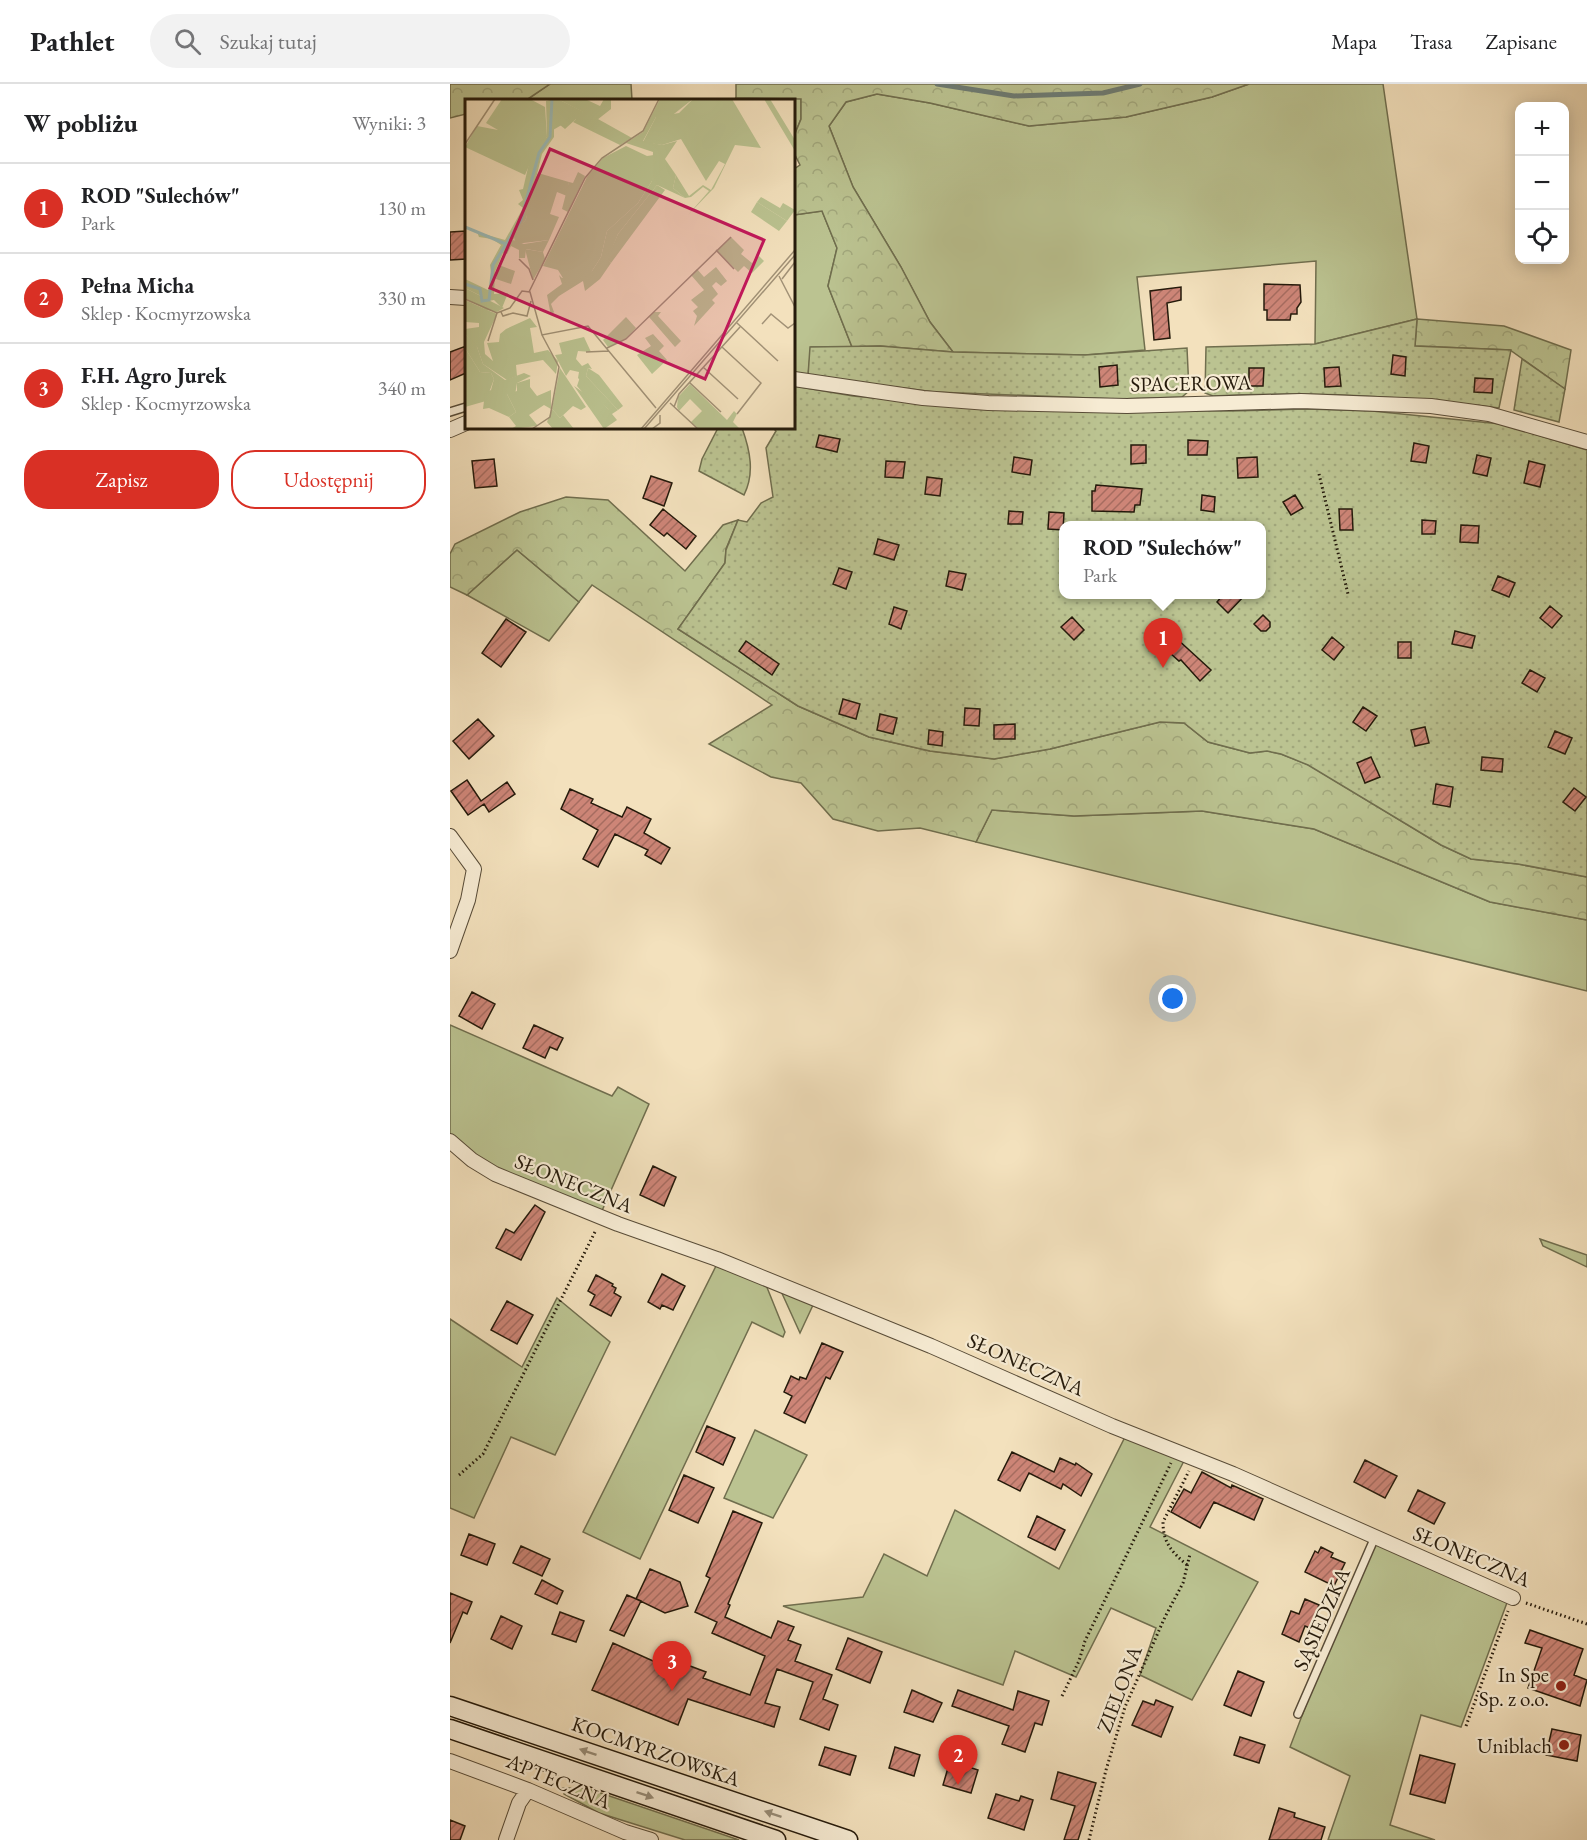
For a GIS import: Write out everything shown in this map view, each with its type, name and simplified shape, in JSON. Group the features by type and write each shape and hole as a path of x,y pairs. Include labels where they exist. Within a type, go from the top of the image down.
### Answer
{"main road":[{"name":"KOCMYRZOWSKA","path":"450,1706 848,1840"},
{"path":"450,1729 777,1840"}],"street":[{"path":"450,297 465,298"},
{"name":"SPACEROWA","path":"795,379 923,398 988,403 1126,406 1301,401 1431,406 1489,414 1587,442"},
{"path":"450,430 465,423"},
{"path":"450,836 474,869 468,900 450,951"},
{"name":"SŁONECZNA","path":"450,1141 472,1160 495,1174 602,1217 717,1259 931,1346 1112,1426 1196,1458 1513,1598"},
{"name":"APTECZNA","path":"450,1761 528,1790 625,1832 651,1840"},
{"path":"506,1840 519,1803 528,1790"}],"lane":[{"path":"450,412 465,407"},
{"name":"SĄSIEDZKA","path":"1298,1714 1375,1537"}],"path":[{"path":"1319,474 1348,594"},
{"path":"459,1474 483,1454 602,1217"},
{"path":"1062,1696 1079,1661 1085,1641 1177,1451"},
{"path":"1188,1565 1168,1547 1163,1522 1196,1458"},
{"name":"ZIELONA","path":"1089,1840 1106,1770 1125,1707 1165,1617 1183,1583 1190,1554"},
{"path":"1466,1726 1513,1598"},
{"name":"SŁONECZNA","path":"1513,1598 1587,1623"}],"green space":[{"path":"450,84 550,84 528,99 465,99 465,114 450,118"},
{"path":"550,84 631,84 632,99 528,99"},
{"path":"736,84 1249,84 1212,97 1126,117 1029,126 930,103 877,94 846,102 829,126 853,187 901,267 930,322 953,352 880,346 852,347 828,286 837,248 822,211 795,215 795,168 800,165 795,155 795,134 801,119 801,99 736,98"},
{"path":"1249,84 1383,84 1417,319 1315,344 1316,261 1137,277 1145,350 1085,355 953,352 930,322 901,267 853,187 829,126 846,102 877,94 930,103 1029,126 1126,117 1212,97"},
{"path":"801,98 801,119 795,134 795,99 736,99"},
{"path":"822,211 837,248 828,286 852,347 811,347 808,376 795,374 795,215"},
{"path":"1417,319 1504,326 1571,350 1565,389 1510,350 1415,346"},
{"path":"1417,319 1415,346 1511,350 1499,408 1428,400 1356,396 1285,394 1213,396 1205,393 1206,347 1315,344"},
{"path":"880,346 953,352 1085,355 1187,348 1189,391 1182,397 1117,399 935,392 808,376 810,347"},
{"path":"1522,359 1565,389 1559,422 1514,410"},
{"path":"795,386 853,396 978,408 1372,411 1501,424 1587,450 1587,877 1518,864 1471,859 1441,845 1308,765 1281,754 1267,751 1250,753 1208,742 1184,723 1160,722 1050,749 994,759 930,751 869,737 798,706 678,629 725,563 726,550 738,520 747,522 761,503 773,497 766,448 776,431 774,429 795,429"},
{"path":"717,429 742,429 750,462 749,478 744,495 699,471 702,459"},
{"path":"566,497 608,500 685,571 723,525 738,520 726,549 725,563 678,629 798,706 869,737 930,751 994,759 1050,749 1160,722 1184,723 1208,742 1250,753 1267,751 1281,754 1309,765 1441,845 1471,859 1518,864 1587,877 1587,920 1490,902 1314,829 1202,811 1074,816 992,810 976,842 920,828 878,831 833,819 801,783 771,777 709,744 772,705 592,585 579,602 517,550 467,595 450,587 450,554 455,544 520,512"},
{"path":"517,550 579,602 549,641 467,595"},
{"path":"992,810 1074,816 1202,811 1314,829 1490,902 1587,920 1587,991 976,842"},
{"path":"450,1025 612,1096 618,1087 649,1104 601,1213 496,1171 450,1137"},
{"path":"1540,1239 1587,1255 1587,1267 1543,1246"},
{"path":"717,1264 766,1285 785,1332 783,1337 752,1322 640,1559 583,1532"},
{"path":"780,1289 814,1303 800,1333"},
{"path":"557,1298 610,1342 555,1455 511,1437 474,1518 450,1508 450,1319 522,1367"},
{"path":"755,1430 807,1455 773,1518 724,1498"},
{"path":"1126,1435 1185,1459 1150,1527 1258,1582 1192,1700 1140,1675 1156,1628 1111,1608 1076,1677 1015,1651 1003,1685 783,1606 863,1597 884,1554 927,1576 955,1510 1059,1569"},
{"path":"1372,1541 1508,1600 1461,1727 1421,1715 1390,1825 1435,1840 1328,1840 1350,1776 1290,1747 1339,1619"},
{"path":"562,1788 586,1788 739,1840 685,1840 599,1813 564,1794"}],"building":[{"path":"465,231 465,259 450,260 450,232"},
{"path":"1264,284 1300,285 1301,302 1297,308 1297,314 1291,314 1290,320 1267,320 1267,310 1264,310"},
{"path":"1181,287 1181,300 1167,303 1170,338 1154,340 1150,291"},
{"path":"465,346 465,373 450,380 450,352"},
{"path":"1393,355 1406,357 1405,376 1391,374"},
{"path":"1117,365 1118,385 1100,387 1099,367"},
{"path":"1339,367 1341,386 1325,387 1324,368"},
{"path":"1249,368 1264,368 1263,386 1249,386"},
{"path":"1475,378 1493,379 1492,393 1474,392"},
{"path":"819,435 840,439 837,452 816,447"},
{"path":"1188,440 1208,441 1207,455 1188,455"},
{"path":"1414,443 1429,446 1426,463 1411,461"},
{"path":"1131,445 1146,445 1146,463 1131,464"},
{"path":"1477,455 1491,458 1487,476 1473,473"},
{"path":"1014,457 1032,460 1030,475 1012,472"},
{"path":"1257,457 1258,477 1238,478 1237,458"},
{"path":"494,459 497,486 475,488 472,461"},
{"path":"886,461 905,462 903,478 885,477"},
{"path":"1529,461 1545,465 1540,487 1524,483"},
{"path":"651,476 672,483 664,506 643,498"},
{"path":"927,477 942,479 940,496 925,494"},
{"path":"1096,485 1142,489 1140,505 1135,505 1134,512 1092,511 1092,491 1095,491"},
{"path":"1202,495 1215,497 1214,512 1201,510"},
{"path":"1295,495 1303,508 1291,515 1283,502"},
{"path":"663,509 696,536 686,549 667,533 664,536 650,525"},
{"path":"1339,509 1352,509 1353,530 1340,530"},
{"path":"1009,511 1023,512 1022,524 1008,524"},
{"path":"1049,512 1064,513 1064,521 1059,521 1059,530 1048,529"},
{"path":"1422,520 1436,521 1435,534 1422,534"},
{"path":"1461,525 1479,526 1478,543 1460,542"},
{"path":"878,539 899,545 894,560 874,554"},
{"path":"839,568 852,572 846,589 833,584"},
{"path":"949,571 966,574 962,590 946,586"},
{"path":"1498,576 1515,583 1509,597 1492,590"},
{"path":"1220,599 1241,599 1228,613 1217,602"},
{"path":"1550,606 1562,616 1552,628 1540,618"},
{"path":"894,607 907,611 901,629 889,624"},
{"path":"1263,615 1270,622 1270,627 1266,631 1261,631 1254,624"},
{"path":"1072,617 1084,630 1074,640 1061,627"},
{"path":"506,619 526,632 501,667 482,653"},
{"path":"1164,627 1211,670 1200,681 1181,660 1179,661 1170,653 1172,651 1157,634"},
{"path":"1455,631 1475,636 1472,648 1452,644"},
{"path":"1332,637 1344,647 1334,660 1322,650"},
{"path":"746,641 779,664 772,675 739,651"},
{"path":"1398,642 1411,642 1411,658 1398,658"},
{"path":"1530,670 1545,678 1537,692 1522,683"},
{"path":"843,699 860,704 856,719 839,714"},
{"path":"1363,707 1377,716 1366,731 1353,722"},
{"path":"965,708 980,709 979,726 964,725"},
{"path":"880,714 897,718 893,734 877,730"},
{"path":"478,719 494,736 469,759 453,741"},
{"path":"1015,724 1015,739 994,739 994,725"},
{"path":"1425,727 1429,743 1415,746 1411,730"},
{"path":"929,730 943,732 942,746 928,744"},
{"path":"1555,731 1572,738 1565,754 1548,747"},
{"path":"1371,757 1380,777 1365,783 1357,763"},
{"path":"1482,757 1503,759 1502,772 1481,770"},
{"path":"467,780 481,801 507,782 515,794 489,812 484,804 468,815 451,791"},
{"path":"1436,784 1453,787 1450,807 1433,804"},
{"path":"1574,788 1586,797 1575,811 1563,802"},
{"path":"570,789 593,799 591,803 622,817 627,807 651,819 644,833 670,848 661,864 645,855 648,850 615,834 598,867 583,859 598,830 561,809"},
{"path":"472,992 495,1004 482,1029 459,1016"},
{"path":"534,1025 563,1038 557,1050 550,1047 545,1058 523,1048"},
{"path":"653,1166 676,1177 664,1206 640,1195"},
{"path":"535,1205 545,1212 521,1260 496,1248 506,1229 514,1233"},
{"path":"662,1274 685,1286 673,1310 662,1305 660,1309 648,1302"},
{"path":"596,1275 613,1284 612,1286 616,1288 614,1293 621,1297 611,1316 590,1305 595,1295 588,1291"},
{"path":"507,1301 533,1315 517,1344 491,1330"},
{"path":"822,1343 843,1352 830,1379 826,1377 805,1423 784,1413 792,1396 784,1392 791,1376 799,1380 800,1377 806,1379"},
{"path":"707,1426 735,1438 723,1465 696,1452"},
{"path":"1012,1452 1054,1472 1060,1458 1075,1465 1076,1463 1092,1474 1081,1496 1063,1484 1061,1489 1029,1473 1020,1491 998,1480"},
{"path":"1365,1460 1397,1476 1385,1498 1354,1482"},
{"path":"1202,1472 1231,1488 1232,1485 1263,1499 1254,1520 1214,1502 1200,1528 1171,1512 1184,1489 1191,1493"},
{"path":"684,1475 714,1488 698,1523 669,1510"},
{"path":"1418,1490 1445,1503 1434,1524 1408,1511"},
{"path":"733,1511 762,1523 728,1604 730,1605 725,1617 771,1638 778,1621 794,1627 788,1640 801,1645 795,1661 832,1675 823,1699 838,1705 829,1730 800,1719 813,1682 777,1669 765,1703 780,1707 774,1727 688,1699 678,1725 592,1690 613,1643 662,1665 666,1657 706,1672 703,1678 750,1695 765,1656 712,1633 717,1622 695,1612 710,1578 706,1576"},
{"path":"1037,1516 1065,1530 1055,1550 1028,1537"},
{"path":"469,1534 495,1544 487,1565 461,1555"},
{"path":"521,1546 550,1559 542,1576 513,1563"},
{"path":"1321,1547 1333,1553 1331,1557 1345,1563 1334,1586 1305,1572 1315,1551 1318,1553"},
{"path":"650,1569 680,1582 688,1606 665,1613 636,1599"},
{"path":"542,1580 563,1591 557,1604 535,1594"},
{"path":"450,1593 472,1602 467,1614 463,1612 450,1643"},
{"path":"627,1595 641,1601 624,1636 610,1630"},
{"path":"1305,1599 1319,1605 1310,1628 1305,1626 1299,1642 1282,1634 1291,1611 1299,1614"},
{"path":"560,1612 584,1621 576,1642 552,1634"},
{"path":"501,1616 522,1626 512,1649 491,1639"},
{"path":"1530,1630 1583,1649 1574,1675 1587,1680 1580,1706 1528,1688 1542,1648 1525,1643"},
{"path":"848,1638 882,1652 870,1683 836,1669"},
{"path":"1238,1671 1264,1682 1251,1716 1224,1705"},
{"path":"912,1690 942,1703 933,1722 904,1712"},
{"path":"958,1690 1013,1710 1018,1691 1049,1701 1042,1725 1035,1723 1025,1752 1002,1744 1009,1726 952,1706"},
{"path":"1156,1700 1173,1707 1161,1737 1132,1725 1143,1701 1154,1705"},
{"name":"Uniblach","path":"1552,1729 1581,1735 1577,1761 1546,1755"},
{"path":"1240,1737 1265,1745 1259,1763 1234,1755"},
{"path":"825,1747 856,1756 850,1775 819,1765"},
{"path":"895,1747 920,1755 914,1776 889,1768"},
{"path":"1420,1755 1455,1764 1445,1803 1410,1794"},
{"path":"950,1761 978,1770 971,1793 943,1785"},
{"path":"1058,1772 1096,1783 1078,1840 1064,1840 1075,1806 1051,1799"},
{"path":"996,1794 1019,1801 1021,1796 1033,1800 1024,1830 988,1818"},
{"path":"1279,1808 1295,1813 1294,1817 1325,1827 1321,1840 1269,1840"},
{"path":"450,1820 465,1826 460,1840 450,1840"}],"waterway":[{"path":"937,84 1014,96 1103,93 1140,84"}],"place":[{"name":"ROD \"Sulechów\"","path":"1163,668"},
{"name":"In Spe Sp. z o.o.","path":"1561,1686"},
{"name":"F.H. Agro Jurek","path":"672,1691"},
{"name":"Uniblach","path":"1564,1745"},
{"name":"Pełna Micha","path":"958,1785"}]}
